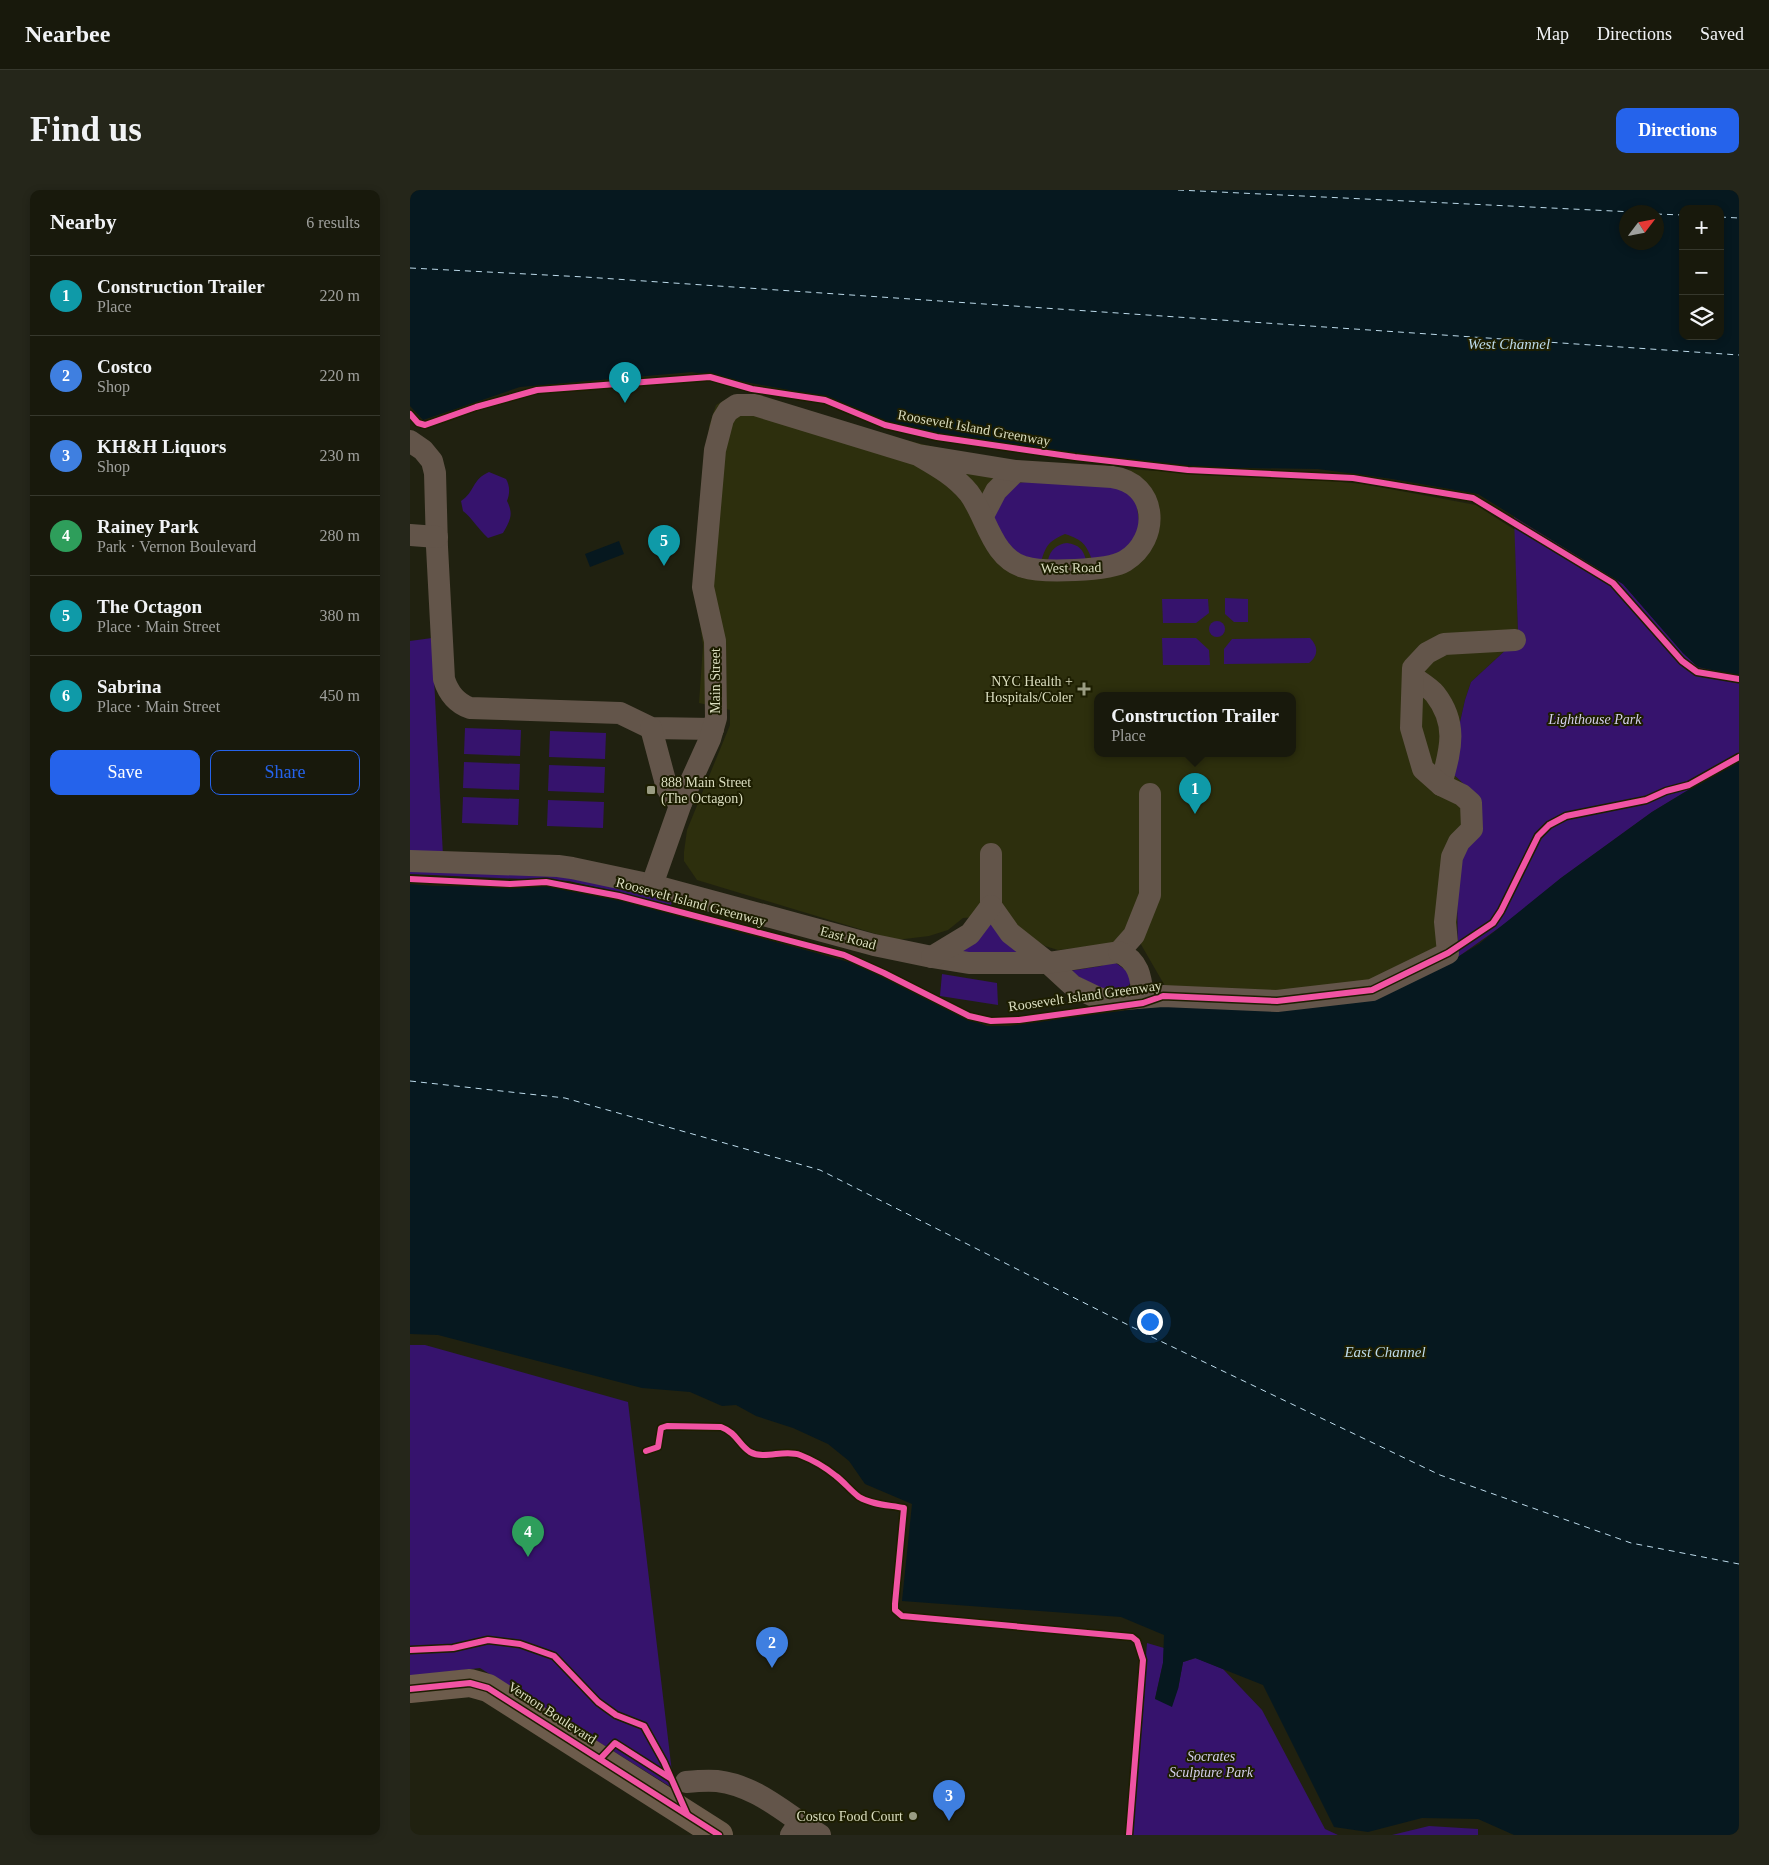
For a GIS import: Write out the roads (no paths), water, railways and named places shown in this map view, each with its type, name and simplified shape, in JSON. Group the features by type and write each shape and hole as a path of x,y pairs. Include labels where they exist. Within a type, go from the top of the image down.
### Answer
{"main road":[{"name":"Vernon Boulevard","path":"410,1690 470,1683 488,1688 690,1825 718,1835"}],"street":[{"name":"West Road","path":"732,408 743,405 755,405 918,455 1016,471 1112,477 1130,482 1142,492 1148,508 1149,526 1146,538 1135,553 1126,561 1101,569 1038,570 1017,564 1005,556 996,546 983,516 968,492 952,476 918,455"},
{"name":"Main Street","path":"652,885 681,803 713,729 716,711 715,642 704,594 703,579 715,450 725,414 732,408"},
{"path":"410,441 423,450 432,461 436,473 444,679 448,691 458,702 470,708 620,713 650,728 713,729"},
{"path":"983,516 996,491 1016,471"},
{"path":"410,535 437,537"},
{"path":"1413,677 1435,693 1451,723 1450,752 1441,785 1423,770 1411,728 1413,668 1427,653 1444,644 1515,640"},
{"path":"650,728 667,788 672,796 681,803"},
{"name":"Roosevelt Island Greenway","path":"1153,996 1277,1001 1372,990 1448,953 1444,922 1452,857 1459,842 1472,828 1471,803 1462,795 1441,785"},
{"path":"991,854 991,906 1010,933 1048,963 1073,986 1098,998 1111,1000 1153,996 1139,970 1132,961 1119,952 1134,935 1150,895 1150,794"},
{"path":"410,861 558,866 652,885"},
{"name":"East Road","path":"652,885 874,946 932,957 978,963 1048,963 1119,952"},
{"path":"932,957 970,934 991,906"},
{"path":"686,1782 715,1781 744,1787 757,1793 796,1828 820,1835"}],"water":[{"name":"West Channel","path":"410,190 1739,190 1739,676 1698,667 1683,653 1623,584 1478,494 1392,479 1318,469 1169,467 960,438 888,423 821,396 692,372 520,387 423,420 410,406"},
{"path":"619,541 624,554 590,567 585,554"},
{"name":"East Channel","path":"1739,762 1739,1835 1514,1835 1478,1819 1422,1818 1368,1832 1334,1827 1263,1685 1195,1658 1183,1662 1178,1689 1172,1707 1155,1699 1163,1663 1164,1635 1121,1617 902,1601 912,1504 865,1484 849,1461 828,1444 793,1428 756,1416 736,1405 722,1406 690,1392 642,1388 438,1335 410,1334 410,884 431,886 537,885 579,888 856,964 962,1017 987,1026 1009,1026 1433,972 1479,944 1561,878 1652,812 1723,769"}],"place":[{"name":"Sabrina","path":"625,403"},
{"name":"The Octagon","path":"664,566"},
{"name":"NYC Health + Hospitals/Coler","path":"1084,689"},
{"name":"888 Main Street (The Octagon)","path":"651,790"},
{"name":"Construction Trailer","path":"1195,814"},
{"name":"Rainey Park","path":"528,1557"},
{"name":"Costco","path":"772,1668"},
{"name":"Costco Food Court","path":"913,1816"},
{"name":"KH&H Liquors","path":"949,1821"}],"park label":[{"name":"Lighthouse Park","path":"1595,719"},
{"name":"Socrates Sculpture Park","path":"1211,1764"}]}
